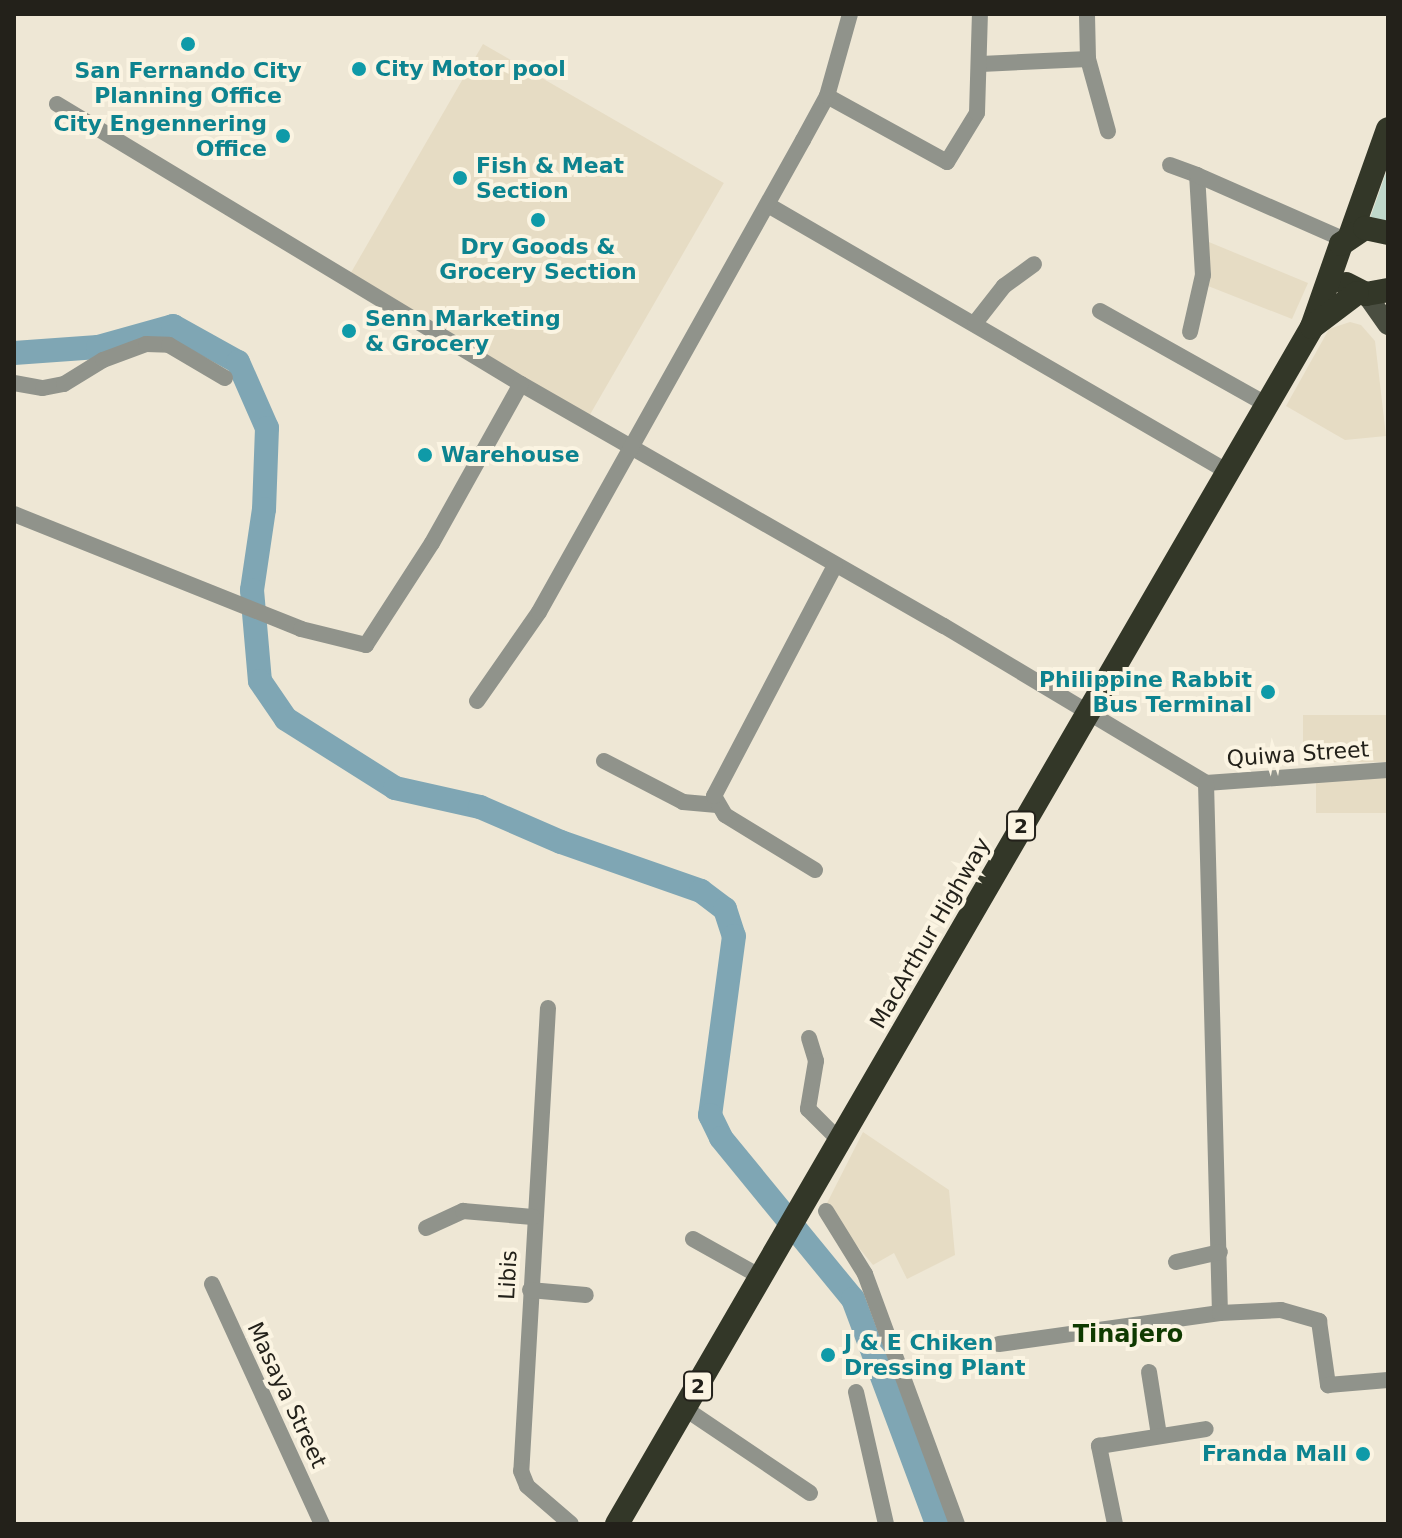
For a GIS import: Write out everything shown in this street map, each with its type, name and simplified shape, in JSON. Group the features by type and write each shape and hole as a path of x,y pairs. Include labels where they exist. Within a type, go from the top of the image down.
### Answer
{"highway":[{"name":"MacArthur Highway","path":"617,1524 1087,709 1269,406 1312,327 1317,302 1344,244 1388,129"},
{"path":"1370,292 1341,277 1344,244 1372,228 1388,233"},
{"name":"MacArthur Highway","path":"1312,327 1370,292"}],"main road":[{"path":"1370,292 1388,325"}],"street":[{"path":"477,701 539,612 768,205 827,96 850,14"},
{"path":"827,96 947,162 977,113 981,64 980,14"},
{"path":"1087,14 1088,59 1108,131"},
{"path":"981,64 1088,59"},
{"name":"Quiwa Street","path":"57,104 521,384 1087,709 1206,783 1388,770"},
{"path":"1170,165 1344,244"},
{"path":"1190,332 1203,275 1197,175"},
{"path":"768,205 1230,473"},
{"path":"975,323 1004,286 1034,264"},
{"path":"1100,311 1269,406"},
{"path":"14,383 43,388 64,384 103,360 146,344 169,345 225,378"},
{"path":"14,514 301,629 366,645 432,543 521,384"},
{"path":"717,805 717,787 835,566"},
{"path":"604,761 683,802 717,805 768,845 815,870"},
{"path":"1206,783 1220,1313"},
{"name":"Libis","path":"548,1008 533,1217 521,1471 527,1486 571,1524"},
{"path":"809,1038 816,1061 808,1109 839,1140"},
{"path":"426,1228 463,1211 533,1217"},
{"path":"826,1211 865,1274 957,1524"},
{"path":"693,1239 761,1277"},
{"path":"1176,1262 1220,1252"},
{"name":"Masaya Street","path":"212,1284 322,1524"},
{"path":"530,1290 586,1295"},
{"path":"999,1344 1220,1313 1281,1310 1314,1316 1321,1326 1328,1385 1388,1380"},
{"path":"1149,1372 1159,1435"},
{"path":"856,1392 886,1524"},
{"path":"684,1408 810,1493"},
{"path":"1115,1524 1099,1446 1206,1429"}],"shaded area":[{"path":"483,44 724,183 590,415 349,276"},
{"path":"1204,240 1308,283 1292,319 1203,284"},
{"path":"1350,322 1361,325 1375,341 1386,436 1345,440 1286,406 1329,329"},
{"path":"1303,715 1388,715 1388,762 1303,762"},
{"path":"1316,778 1388,778 1388,813 1316,813"},
{"path":"863,1132 949,1190 955,1255 907,1279 894,1253 873,1265 825,1207"}],"green space":[{"path":"1388,167 1388,222 1370,218"}],"waterway":[{"path":"14,353 98,347 173,326 238,362 267,428 264,509 252,590 260,681 286,719 395,788 480,807 561,842 701,891 725,909 734,936 710,1115 721,1138 853,1299 937,1524"}],"place":[{"name":"San Fernando City Planning Office","path":"188,44"},
{"name":"City Motor pool","path":"359,69"},
{"name":"City Engennering Office","path":"283,136"},
{"name":"Fish & Meat Section","path":"460,178"},
{"name":"Dry Goods & Grocery Section","path":"538,220"},
{"name":"Senn Marketing & Grocery","path":"349,331"},
{"name":"Warehouse","path":"425,455"},
{"name":"Philippine Rabbit Bus Terminal","path":"1268,692"},
{"name":"J & E Chiken Dressing Plant","path":"828,1355"},
{"name":"Franda Mall","path":"1363,1454"}],"district":[{"name":"Tinajero","path":"1128,1335"}]}
